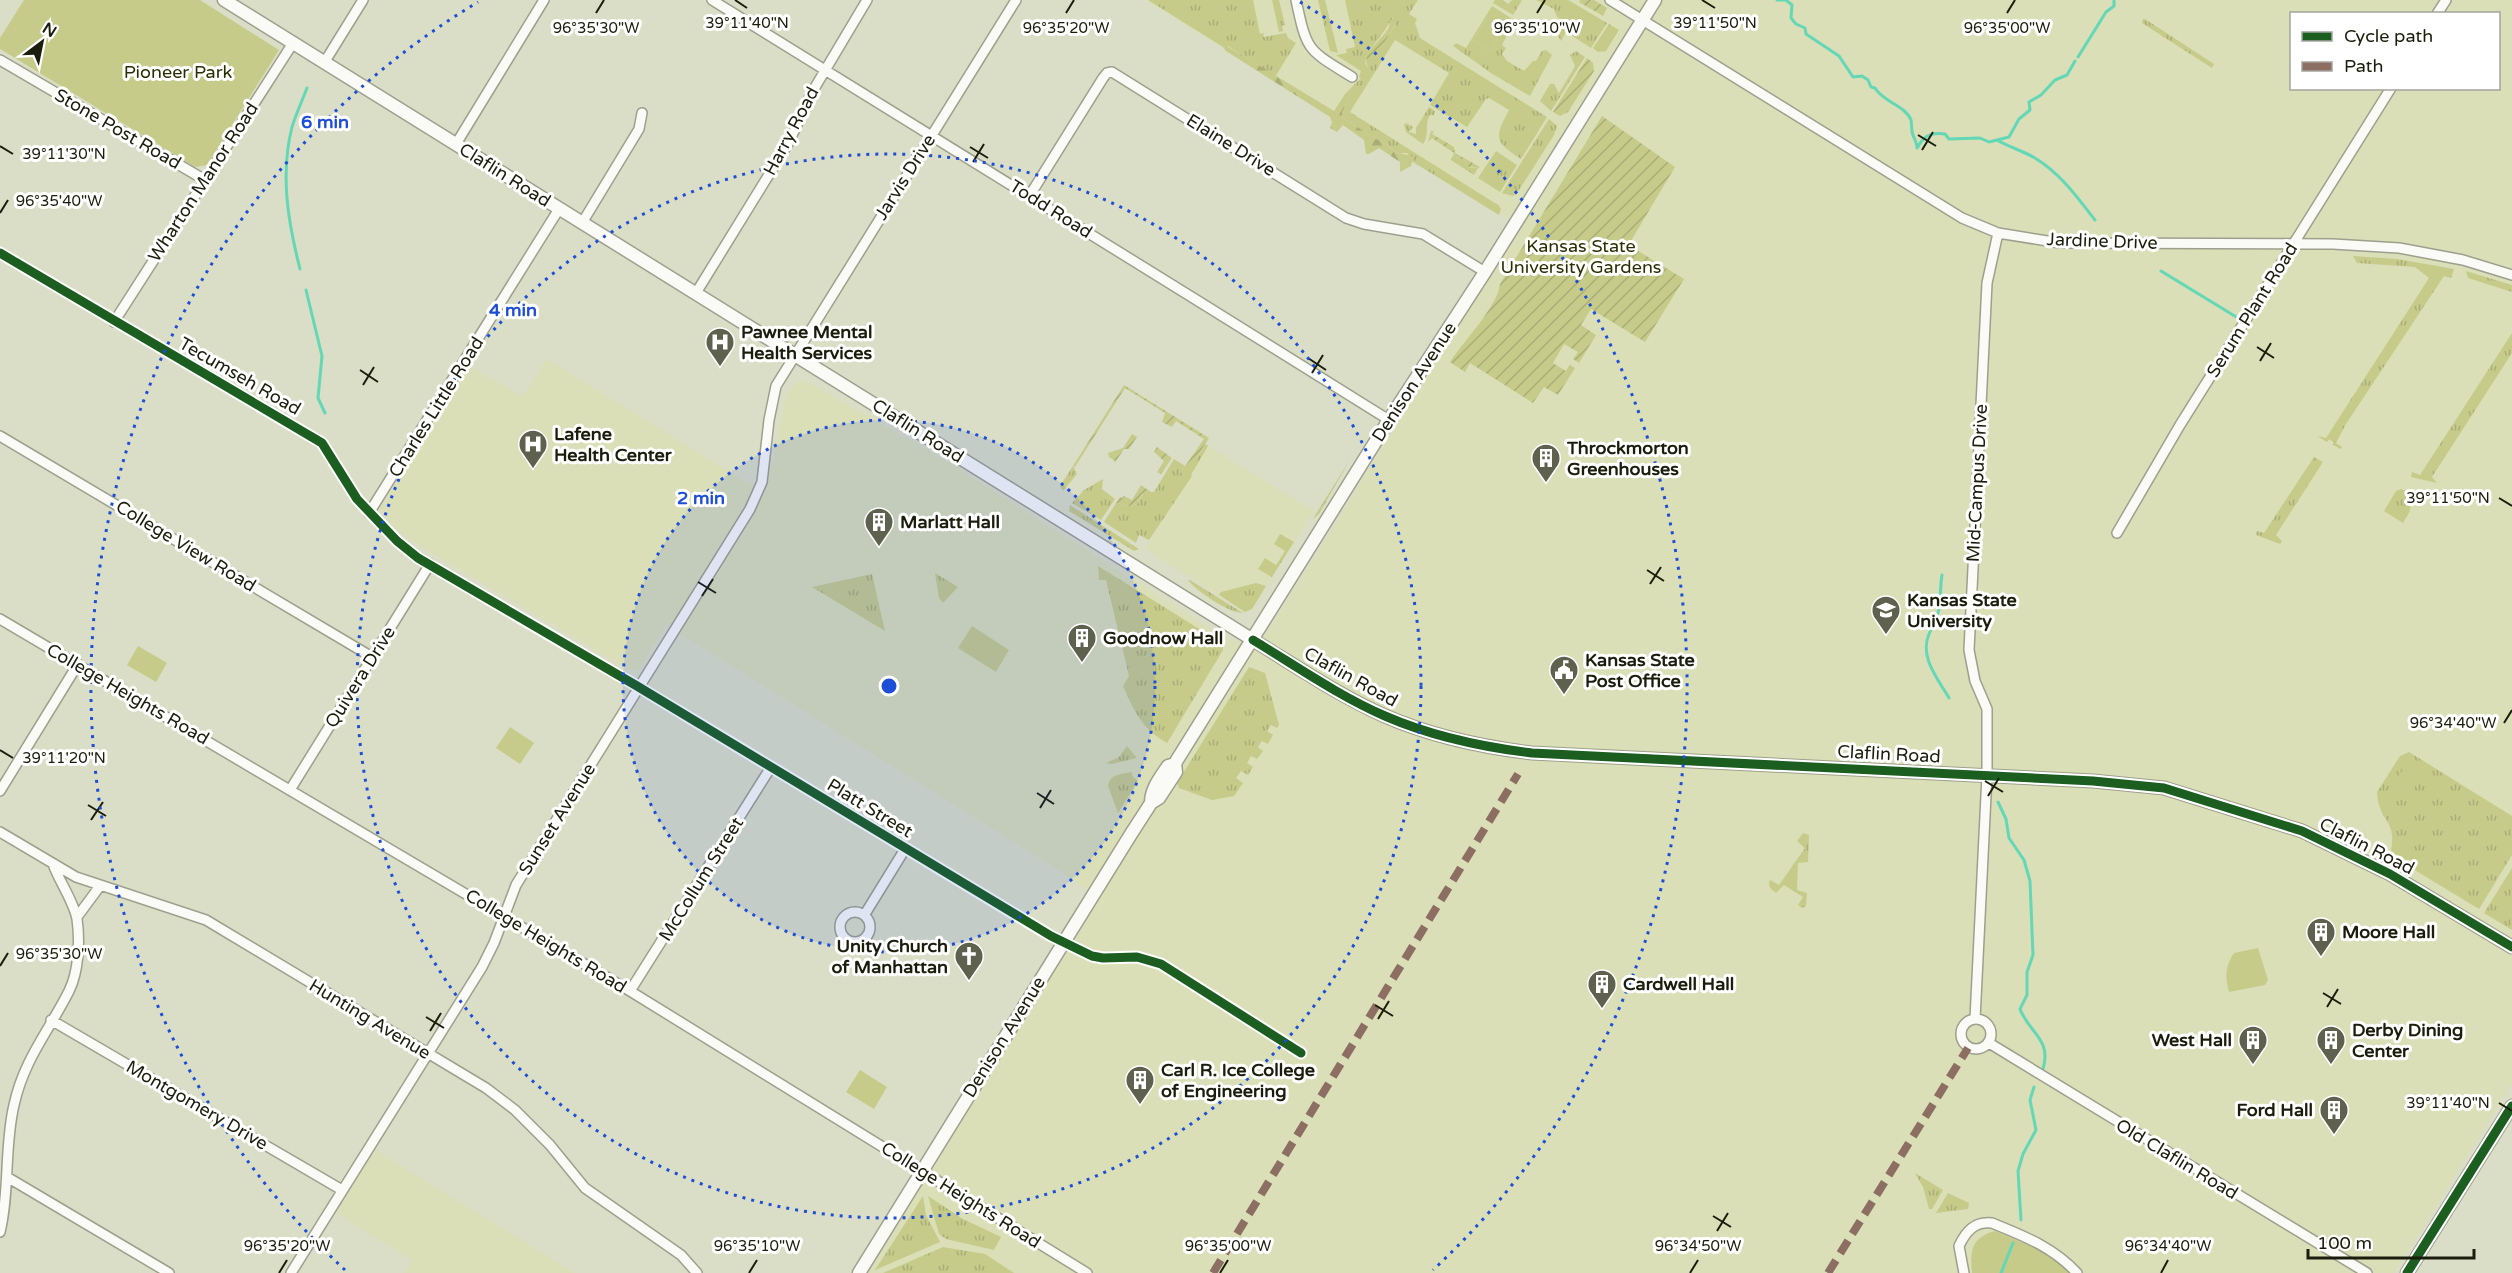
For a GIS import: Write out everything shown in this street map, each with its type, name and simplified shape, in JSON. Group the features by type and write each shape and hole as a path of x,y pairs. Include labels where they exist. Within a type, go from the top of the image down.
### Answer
{"street":[{"name":"Claflin Road","path":"224,0 1253,640 1386,717 1442,736 1493,748 1532,753 1987,775 2164,788 2302,831 2390,874 2512,947"},
{"path":"324,63 363,0"},
{"path":"456,144 544,0"},
{"name":"Todd Road","path":"712,0 1030,195 1389,420"},
{"name":"Harry Road","path":"696,293 789,142 824,70 867,0"},
{"name":"Jarvis Drive","path":"795,355 1016,0"},
{"path":"1296,0 1306,44 1352,77"},
{"name":"Jardine Drive","path":"1610,0 1962,218 1998,233 2060,243 2295,243 2399,248 2463,260 2512,275"},
{"name":"Denison Avenue","path":"859,1273 1151,803 1159,798 1176,772 1175,764 1654,0"},
{"name":"Wharton Manor Road","path":"114,322 293,43"},
{"name":"Stone Post Road","path":"0,60 205,180"},
{"name":"Elaine Drive","path":"1030,195 1103,78 1107,73 1112,72 1346,218 1364,224 1423,234 1485,272"},
{"name":"Serum Plant Road","path":"2117,533 2180,425 2390,90"},
{"path":"582,223 639,129 642,113"},
{"name":"Charles Little Road","path":"369,513 560,209"},
{"name":"Mid-Campus Drive","path":"1975,1019 1987,775 1987,709 1975,681 1969,650 1987,283 1998,233"},
{"name":"Tecumseh Road","path":"0,253 322,443 341,475 369,513 397,541 429,564"},
{"name":"Sunset Avenue","path":"291,1273 482,967 516,885 750,508 762,482 771,402 776,386 795,355"},
{"name":"College View Road","path":"0,436 372,657"},
{"name":"Platt Street","path":"429,564 640,688 1063,943 1092,956 1137,957 1161,964 1301,1053"},
{"name":"Quivera Drive","path":"290,790 429,564"},
{"name":"College Heights Road","path":"0,619 630,991 1087,1273"},
{"path":"0,791 78,664"},
{"name":"McCollum Street","path":"630,991 771,767"},
{"name":"Hunting Avenue","path":"0,832 53,864 100,886 182,910 206,920 486,1088 515,1110 550,1145 585,1188 681,1255 697,1273"},
{"path":"865,914 904,849"},
{"path":"0,1232 4,1217 9,1128 21,1079 34,1050 70,990 75,972 77,917 53,864"},
{"path":"77,917 100,886"},
{"path":"1975,1019 1985,1022 1991,1034 1989,1043 1981,1049 1973,1050 1962,1042 1960,1034 1963,1026 1975,1019"},
{"name":"Montgomery Drive","path":"51,1020 342,1190"},
{"name":"Old Claflin Road","path":"1989,1043 2367,1273"},
{"path":"2407,1273 2512,1106"},
{"path":"7,1177 169,1273"},
{"path":"1964,1273 1959,1246 1970,1228 1992,1222 2052,1251 2076,1273"}],"shaded area":[{"name":"Kansas State University","path":"1145,0 2512,0 2512,1083 2394,1273 866,1273 1101,897 666,625 641,667 637,671 628,669 415,543 395,528 381,513 380,508 469,366 523,397 547,359 745,482 766,487 779,437 785,400 795,384 801,381 807,382 940,457 1225,638 1239,642 1253,640 1264,634 1273,624 1521,226 1412,158 1339,119"},
{"path":"1208,446 1314,511 1252,609 1245,612 1145,549"},
{"path":"375,1150 575,1273 405,1273 412,1260 337,1213"}],"green space":[{"name":"Pioneer Park","path":"24,0 200,0 279,50 207,165 195,167 0,49 0,38"},
{"path":"1148,0 1253,0 1260,34 1264,33 1263,37 1286,33 1288,38 1296,43 1275,77 1228,46 1223,47"},
{"path":"1272,0 1279,0 1285,25 1282,26 1283,31 1279,32"},
{"path":"1318,0 1325,0 1338,53 1330,51"},
{"path":"1345,0 1418,0 1409,14 1417,19 1415,23 1420,38 1547,117 1521,159 1506,148 1499,139 1501,127 1509,110 1489,98 1486,99 1467,127 1430,105 1449,73 1395,40 1350,112 1498,205 1501,209 1499,215 1413,162 1407,153 1399,153 1343,118 1342,112 1350,98 1345,94 1361,78 1359,77 1361,71 1336,55 1347,53 1346,49 1355,47","holes":["1392,17 1396,24 1368,68 1365,63 1373,45"]},
{"path":"1495,0 1503,0 1508,4 1512,0 1522,0 1513,15 1493,3"},
{"path":"1536,0 1568,0 1607,23 1591,48 1566,32 1561,41 1558,36 1564,23 1557,17 1554,9"},
{"path":"1580,0 1594,0 1607,8 1603,16 1579,2"},
{"path":"1492,6 1511,18 1510,22 1513,25 1508,33 1487,19 1473,40 1490,51 1502,32 1507,35 1502,45 1506,48 1502,54 1507,61 1524,71 1533,61 1536,61 1542,51 1546,50 1552,55 1530,96 1491,73 1453,46 1456,43 1466,48"},
{"path":"1391,17 1396,23 1369,69 1366,63 1369,52 1386,32"},
{"path":"1487,19 1504,29 1490,51 1473,40"},
{"path":"2143,19 2214,64 2212,68 2142,23"},
{"path":"1609,24 1619,30 1606,51 1598,52 1593,48"},
{"path":"1225,45 1334,111 1345,94 1348,95 1350,98 1342,112 1343,118 1399,153 1412,156 1411,166 1400,172 1400,162 1379,148 1366,154 1364,140 1343,125 1337,132 1330,128 1332,122 1330,117 1226,51 1223,47"},
{"path":"1576,51 1585,57 1551,111 1540,101 1550,84 1554,84 1559,93 1575,66 1570,55"},
{"path":"1587,58 1593,63 1594,71 1568,112 1560,116 1553,112"},
{"path":"1429,107 1435,111 1434,115 1428,118 1423,144 1406,132 1404,125 1406,123 1413,127 1409,132 1416,134 1416,128"},
{"name":"Kansas State University Gardens","path":"1602,116 1675,167 1632,239 1635,249 1684,279 1645,342 1591,309 1581,325 1596,335 1579,363 1573,359 1578,352 1564,344 1553,363 1566,371 1570,365 1575,368 1558,395 1544,387 1533,403 1470,363 1465,372 1450,362 1493,303 1500,284"},
{"path":"1549,119 1557,126 1554,135 1519,190 1513,196 1502,193"},
{"path":"1431,131 1434,131 1432,134 1454,147 1455,153 1480,167 1469,167 1464,160 1453,156 1454,153 1432,138 1428,142"},
{"path":"1496,151 1517,165 1500,192 1478,178"},
{"path":"1453,156 1464,160 1470,168 1478,168 1474,175 1451,160"},
{"path":"2353,256 2397,259 2454,269 2451,278 2444,276 2346,424 2336,443 2342,447 2341,449 2333,445 2334,442 2329,439 2327,442 2317,436 2326,438 2429,278 2415,267 2357,263"},
{"path":"2466,271 2512,285 2512,292 2468,278"},
{"path":"2512,333 2512,353 2432,477 2437,483 2411,477 2412,472 2420,475"},
{"path":"1124,385 1209,438 1185,477 1181,472 1204,439 1176,421 1172,427 1162,422 1165,413 1125,388 1075,467 1073,466"},
{"path":"1132,434 1137,437 1129,449 1124,449 1114,464 1115,461 1109,457 1108,453 1123,448"},
{"path":"1206,444 1208,446 1192,476 1149,540 1139,535 1136,543 1104,522 1116,503 1130,506 1137,504 1144,492 1154,492 1174,459 1185,466 1181,472 1185,476"},
{"path":"1157,447 1172,458 1161,474 1157,472 1164,461 1154,452"},
{"path":"2314,457 2323,462 2276,535 2282,541 2280,544 2256,535 2257,531 2264,533"},
{"path":"1351,458 1319,514 1313,519 1314,517"},
{"path":"1073,466 1077,474 1063,491 1060,486"},
{"path":"1103,479 1102,489 1115,499 1101,520 1072,503 1084,490"},
{"path":"1141,485 1151,492 1142,494 1137,504 1130,506 1116,503 1120,497 1124,496 1132,500"},
{"path":"2401,489 2411,493 2410,511 2403,523 2384,511 2396,491"},
{"path":"1070,505 1139,549 1134,551 1069,511"},
{"path":"1280,534 1294,542 1272,577 1258,569 1265,558 1276,565 1285,551 1274,544"},
{"path":"1098,566 1222,643 1223,650 1167,743 1151,732 1140,719 1123,686 1129,676 1106,580 1099,580"},
{"path":"935,573 958,587 943,603 939,598"},
{"path":"872,574 885,631 812,587"},
{"path":"1188,580 1190,580 1243,613 1213,601"},
{"path":"1256,583 1266,586 1252,609 1245,612 1219,595 1221,592"},
{"path":"1145,612 1151,643 1134,646 1128,616"},
{"path":"972,626 1009,650 996,672 958,648"},
{"path":"138,646 167,663 156,682 127,665"},
{"path":"1249,667 1265,673 1279,725 1277,728 1271,725 1267,731 1273,735 1268,744 1262,741 1258,747 1263,751 1257,759 1251,756 1247,763 1253,767 1248,775 1241,771 1236,778 1243,783 1234,796 1212,800 1179,788 1177,783"},
{"path":"510,727 534,743 520,764 496,748"},
{"path":"1127,746 1137,758 1112,764 1106,763 1119,757"},
{"path":"2409,752 2512,816 2512,855 2479,909 2390,855 2392,834 2378,802 2377,792 2400,756"},
{"path":"2406,765 2422,776 2405,802 2389,791"},
{"path":"1132,772 1132,776 1138,781 1118,813 1108,786 1109,782 1117,775"},
{"path":"1803,833 1809,835 1808,862 1798,863 1797,890 1807,893 1806,906 1802,908 1798,905 1803,897 1784,885 1776,893 1770,888 1769,883 1770,880 1779,885 1805,848 1797,841"},
{"path":"2512,868 2512,930 2484,913"},
{"path":"2258,948 2268,980 2265,985 2229,992 2227,972 2234,953"},
{"path":"860,1070 887,1087 874,1109 846,1092"},
{"path":"1915,1173 1943,1190 1932,1209 1929,1209 1923,1187"},
{"path":"1948,1193 1969,1203 1968,1209 1936,1213"},
{"path":"923,1196 926,1215 940,1242 875,1270"},
{"path":"928,1196 963,1219 1001,1237 994,1250 946,1239 939,1234"},
{"path":"1995,1231 2042,1251 2070,1273 1972,1273 1971,1258 1974,1246 1981,1237"},
{"path":"943,1247 985,1254 1014,1273 883,1273"}],"waterway":[{"path":"1777,0 1785,0"},
{"path":"1786,0 1792,5 1791,18 1796,24 1805,28 1806,34 1839,56 1853,77 1862,76 1868,80 1871,87 1908,115 1917,148"},
{"path":"2078,57 2106,12 2114,6 2114,0"},
{"path":"1918,147 1926,138 1936,134 1945,134 1949,139 1980,138 1989,142 2009,137 2019,119 2030,110 2029,102 2041,95 2055,80 2067,75 2075,61"},
{"path":"300,269 289,216 286,163 292,127 307,88"},
{"path":"1997,140 2035,158 2053,171 2095,220"},
{"path":"2161,271 2238,318"},
{"path":"306,290 322,356 318,398 325,413"},
{"path":"1942,575 1938,611 1929,634 1926,651 1931,668 1949,698"},
{"path":"1998,802 2006,819 2009,838 2024,860 2030,881 2033,955 2027,972 2027,995 2020,1009 2042,1043 2045,1059 2043,1069"},
{"path":"2021,1220 2018,1171 2023,1154 2036,1130 2030,1100 2034,1087"},
{"path":"2001,1273 2013,1243"}],"marked path":[{"path":"1213,1273 1518,774"},
{"path":"1828,1273 1968,1048"}],"cycle path":[{"path":"0,253 322,443 357,499 397,541 418,558 637,686 1051,936 1092,956 1137,957 1161,964 1301,1053"},
{"path":"1253,640 1334,690 1385,716 1439,735 1494,748 1532,753 2093,781 2164,788 2302,831 2390,874 2512,947"},
{"path":"2407,1273 2512,1106"}],"place":[{"name":"Pawnee Mental Health Services","path":"720,368"},
{"name":"Lafene Health Center","path":"533,470"},
{"name":"Throckmorton Greenhouses","path":"1546,484"},
{"name":"Marlatt Hall","path":"879,548"},
{"name":"Kansas State University","path":"1886,636"},
{"name":"Goodnow Hall","path":"1082,664"},
{"name":"Kansas State Post Office","path":"1564,696"},
{"name":"Moore Hall","path":"2321,958"},
{"name":"Unity Church of Manhattan","path":"969,982"},
{"name":"Cardwell Hall","path":"1602,1010"},
{"name":"West Hall","path":"2253,1066"},
{"name":"Derby Dining Center","path":"2331,1066"},
{"name":"Carl R. Ice College of Engineering","path":"1140,1106"},
{"name":"Ford Hall","path":"2334,1136"}]}
